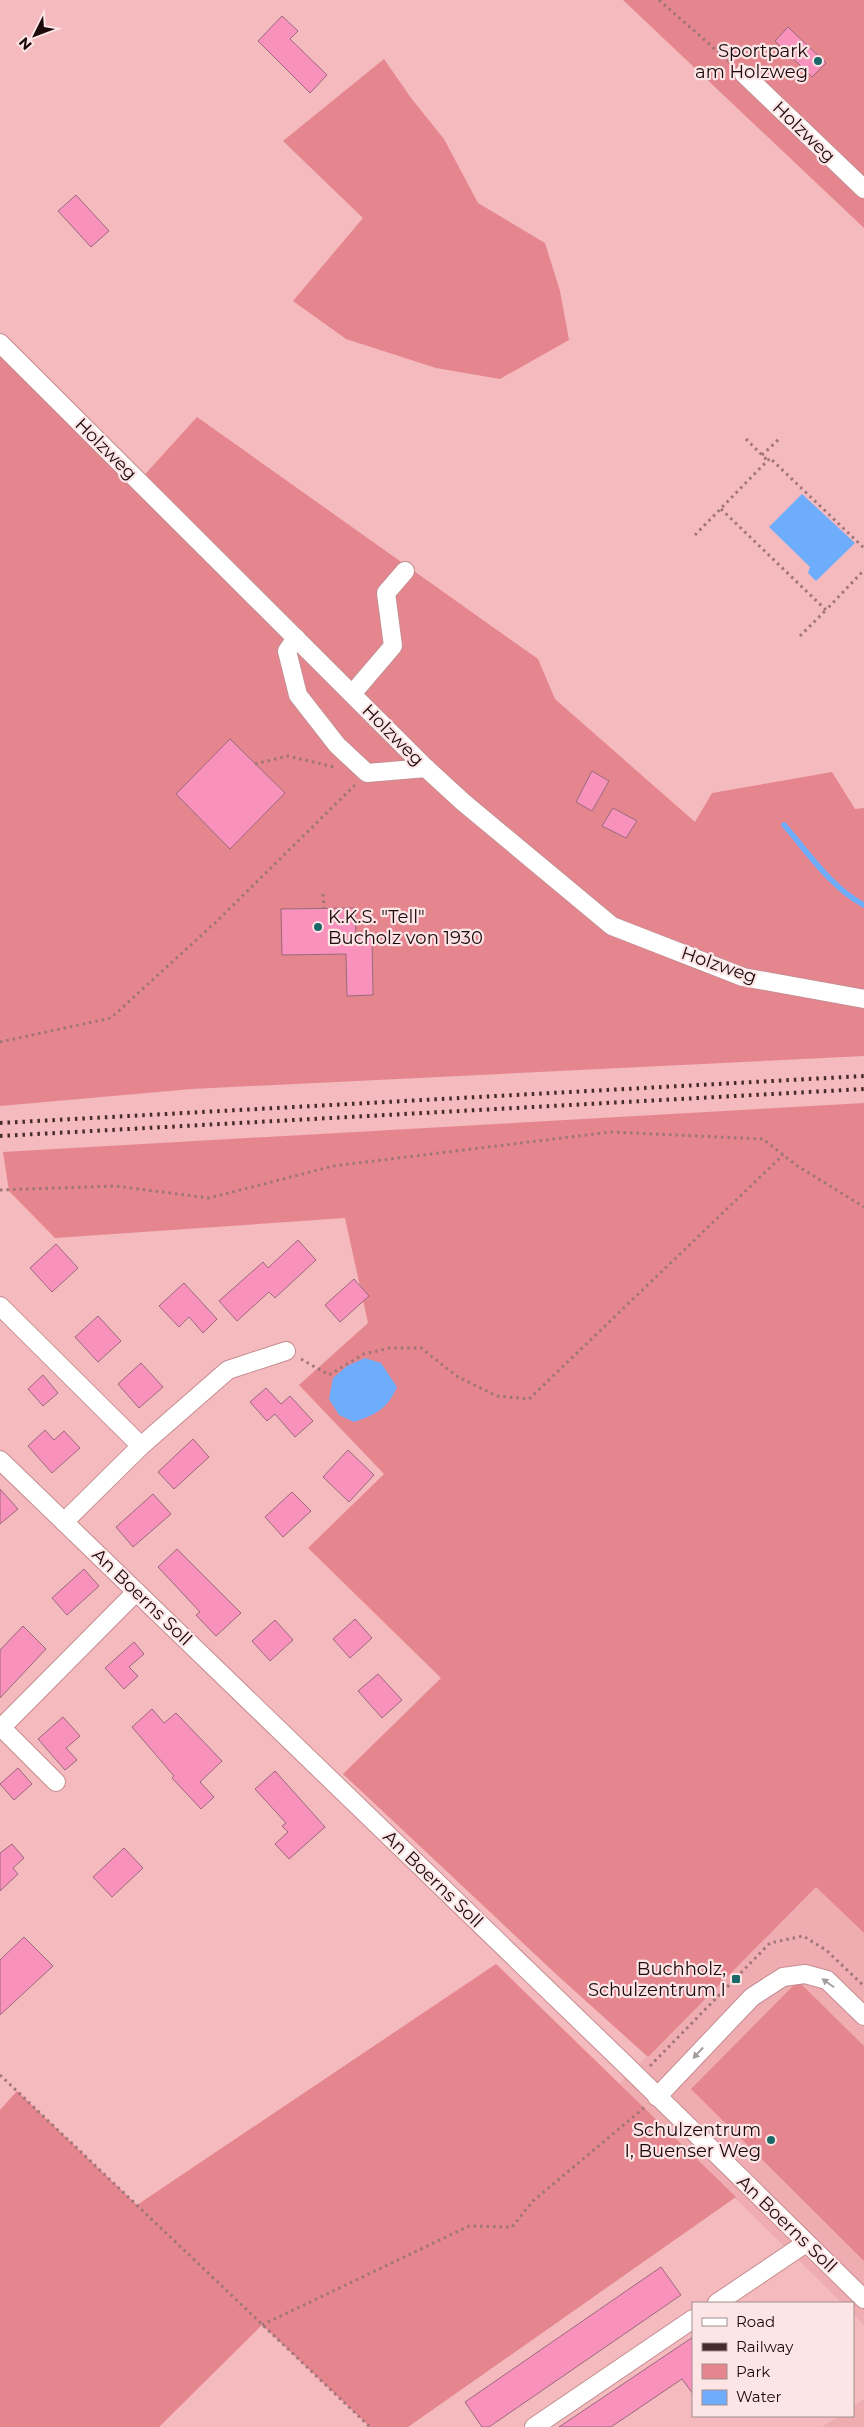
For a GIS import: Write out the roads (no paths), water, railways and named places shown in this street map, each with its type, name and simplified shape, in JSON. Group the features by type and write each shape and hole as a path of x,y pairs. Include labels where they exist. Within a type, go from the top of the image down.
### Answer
{"street":[{"name":"Holzweg","path":"744,74 864,189"},
{"name":"Holzweg","path":"0,343 426,768 463,802 612,926 743,977 864,999"},
{"path":"352,694 393,646 386,593 405,571"},
{"path":"296,638 287,651 298,695 338,745 367,773 426,768"},
{"path":"0,1306 141,1446"},
{"path":"64,1522 141,1446 228,1370 286,1351"},
{"name":"An Boerns Soll","path":"0,1460 864,2299"},
{"path":"56,1782 1,1729 136,1592"},
{"path":"658,2097 752,1997 783,1977 805,1974 827,1980 864,2016"},
{"path":"718,2302 806,2243"},
{"path":"534,2427 692,2320"}],"water":[{"path":"802,494 855,543 816,581 808,573 810,567 769,527"},
{"path":"365,1358 381,1363 397,1387 385,1406 369,1416 354,1422 339,1415 329,1399 333,1378 347,1366"}],"waterway":[{"path":"784,825 831,879 852,898 864,905"}],"railway":[{"path":"0,1123 864,1076"},
{"path":"0,1136 864,1089"}],"place":[{"name":"Sportpark am Holzweg","path":"818,61"},
{"name":"K.K.S. \"Tell\" Bucholz von 1930","path":"318,927"},
{"name":"Buchholz, Schulzentrum I","path":"736,1979"},
{"name":"Schulzentrum I, Buenser Weg","path":"771,2140"}]}
